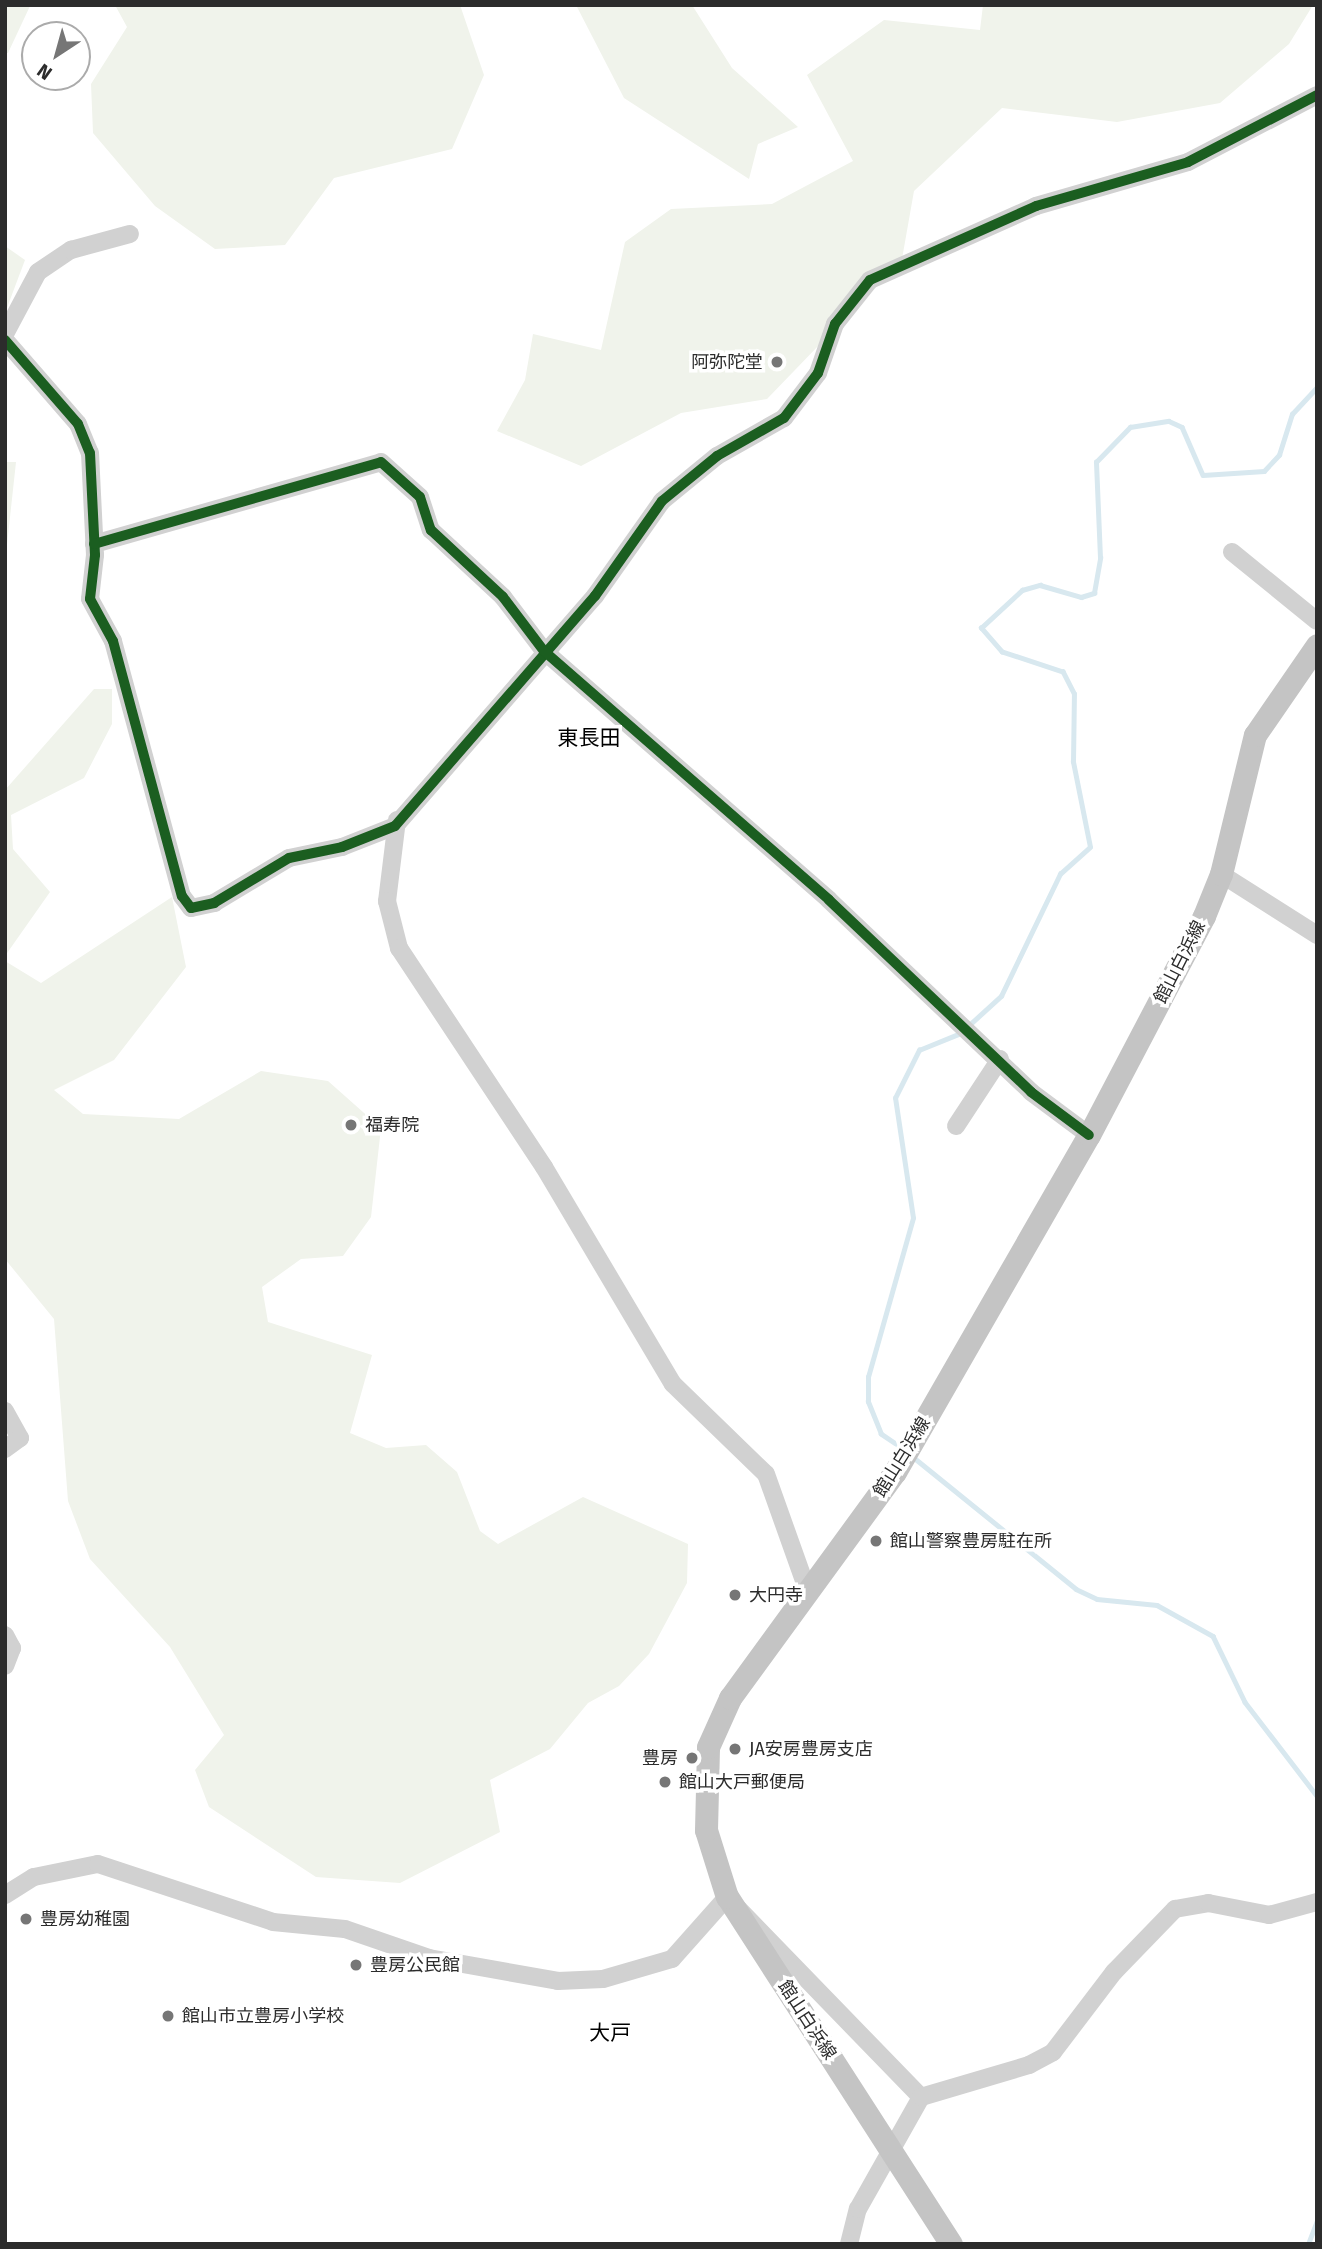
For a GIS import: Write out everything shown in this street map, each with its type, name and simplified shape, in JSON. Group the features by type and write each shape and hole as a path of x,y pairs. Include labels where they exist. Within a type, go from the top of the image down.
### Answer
{"main road":[{"name":"館山白浜線","path":"951,2244 727,1896 706,1830 708,1747 730,1698 895,1472 1089,1135 1221,874 1255,735 1317,645"}],"street":[{"path":"5,340 78,424 90,453 93,544 90,599 113,641 182,896 191,908 214,903 289,858 342,848 397,820 595,596 662,501 717,456 784,418 818,373 835,324 870,280 1036,206 1188,162 1317,95"},
{"path":"5,334 38,272 71,250 130,234"},
{"path":"93,544 381,462 420,497 431,530 503,597 544,651 959,1018 1031,1092 1089,1135"},
{"path":"1232,552 1317,621"},
{"path":"397,820 387,901 406,962 544,1167 673,1384 766,1474 808,1592"},
{"path":"1221,874 1317,935"},
{"path":"956,1126 1000,1059"},
{"path":"5,1411 20,1438 5,1449"},
{"path":"5,1635 12,1648 5,1666"},
{"path":"5,1895 34,1877 98,1864 273,1922 345,1929 429,1958 558,1981 603,1979 672,1959 727,1896 921,2097"},
{"path":"849,2244 858,2209 921,2097 1029,2065 1053,2052 1114,1972 1175,1909 1208,1903 1269,1915 1317,1902"}],"shaded area":[{"path":"5,5 30,6 8,53 5,53"},
{"path":"115,5 460,5 484,75 452,149 334,178 285,245 215,249 155,206 93,133 91,84 127,27"},
{"path":"576,5 692,5 732,68 798,127 758,144 749,179 624,98"},
{"path":"983,5 1313,5 1289,44 1220,103 1117,122 1002,108 914,191 902,259 767,399 681,413 581,466 497,431 525,380 533,334 601,350 625,242 671,209 772,204 853,161 807,75 884,20 980,30"},
{"path":"5,246 25,260 5,313"},
{"path":"5,462 16,462 5,563"},
{"path":"94,689 112,689 112,724 84,778 11,815 13,849 50,892 5,956 5,790"},
{"path":"172,897 186,967 114,1060 54,1090 83,1114 179,1119 261,1071 328,1081 381,1128 371,1217 343,1256 301,1259 262,1287 268,1322 372,1355 350,1433 386,1448 426,1445 457,1472 480,1531 498,1544 583,1497 688,1544 687,1583 649,1654 619,1686 588,1703 550,1749 490,1780 500,1832 400,1883 316,1877 209,1807 195,1770 224,1735 170,1647 90,1559 68,1501 54,1319 5,1259 5,961 41,983"}],"waterway":[{"path":"967,1027 1001,996 1060,874 1090,847 1073,762 1074,694 1063,672 1002,652 981,628 1022,590 1040,585 1081,597 1094,593 1100,558 1096,462 1130,427 1169,421 1182,427 1203,475 1264,471 1279,455 1292,414 1317,387"},
{"path":"900,1447 881,1434 868,1402 868,1377 913,1218 895,1098 919,1050 961,1033"},
{"path":"912,1456 1076,1589 1097,1599 1157,1605 1213,1636 1245,1702 1317,1796"},
{"path":"1308,2244 1317,2220"}],"cycle path":[{"path":"5,340 78,424 90,453 95,555 90,599 113,641 182,896 191,908 214,903 289,858 342,847 395,826 595,596 662,501 717,456 784,418 818,373 835,324 870,280 1036,206 1188,162 1317,95"},
{"path":"94,544 381,462 420,497 431,530 503,597 544,651 829,900 1031,1092 1089,1135"}],"place":[{"name":"阿弥陀堂","path":"777,362"},
{"name":"福寿院","path":"351,1125"},
{"name":"館山警察豊房駐在所","path":"876,1541"},
{"name":"大円寺","path":"735,1595"},
{"name":"JA安房豊房支店","path":"735,1749"},
{"name":"豊房","path":"692,1758"},
{"name":"館山大戸郵便局","path":"665,1782"},
{"name":"豊房幼稚園","path":"26,1919"},
{"name":"豊房公民館","path":"356,1965"},
{"name":"館山市立豊房小学校","path":"168,2016"}],"district":[{"name":"東長田","path":"589,738"},
{"name":"大戸","path":"610,2033"}]}
